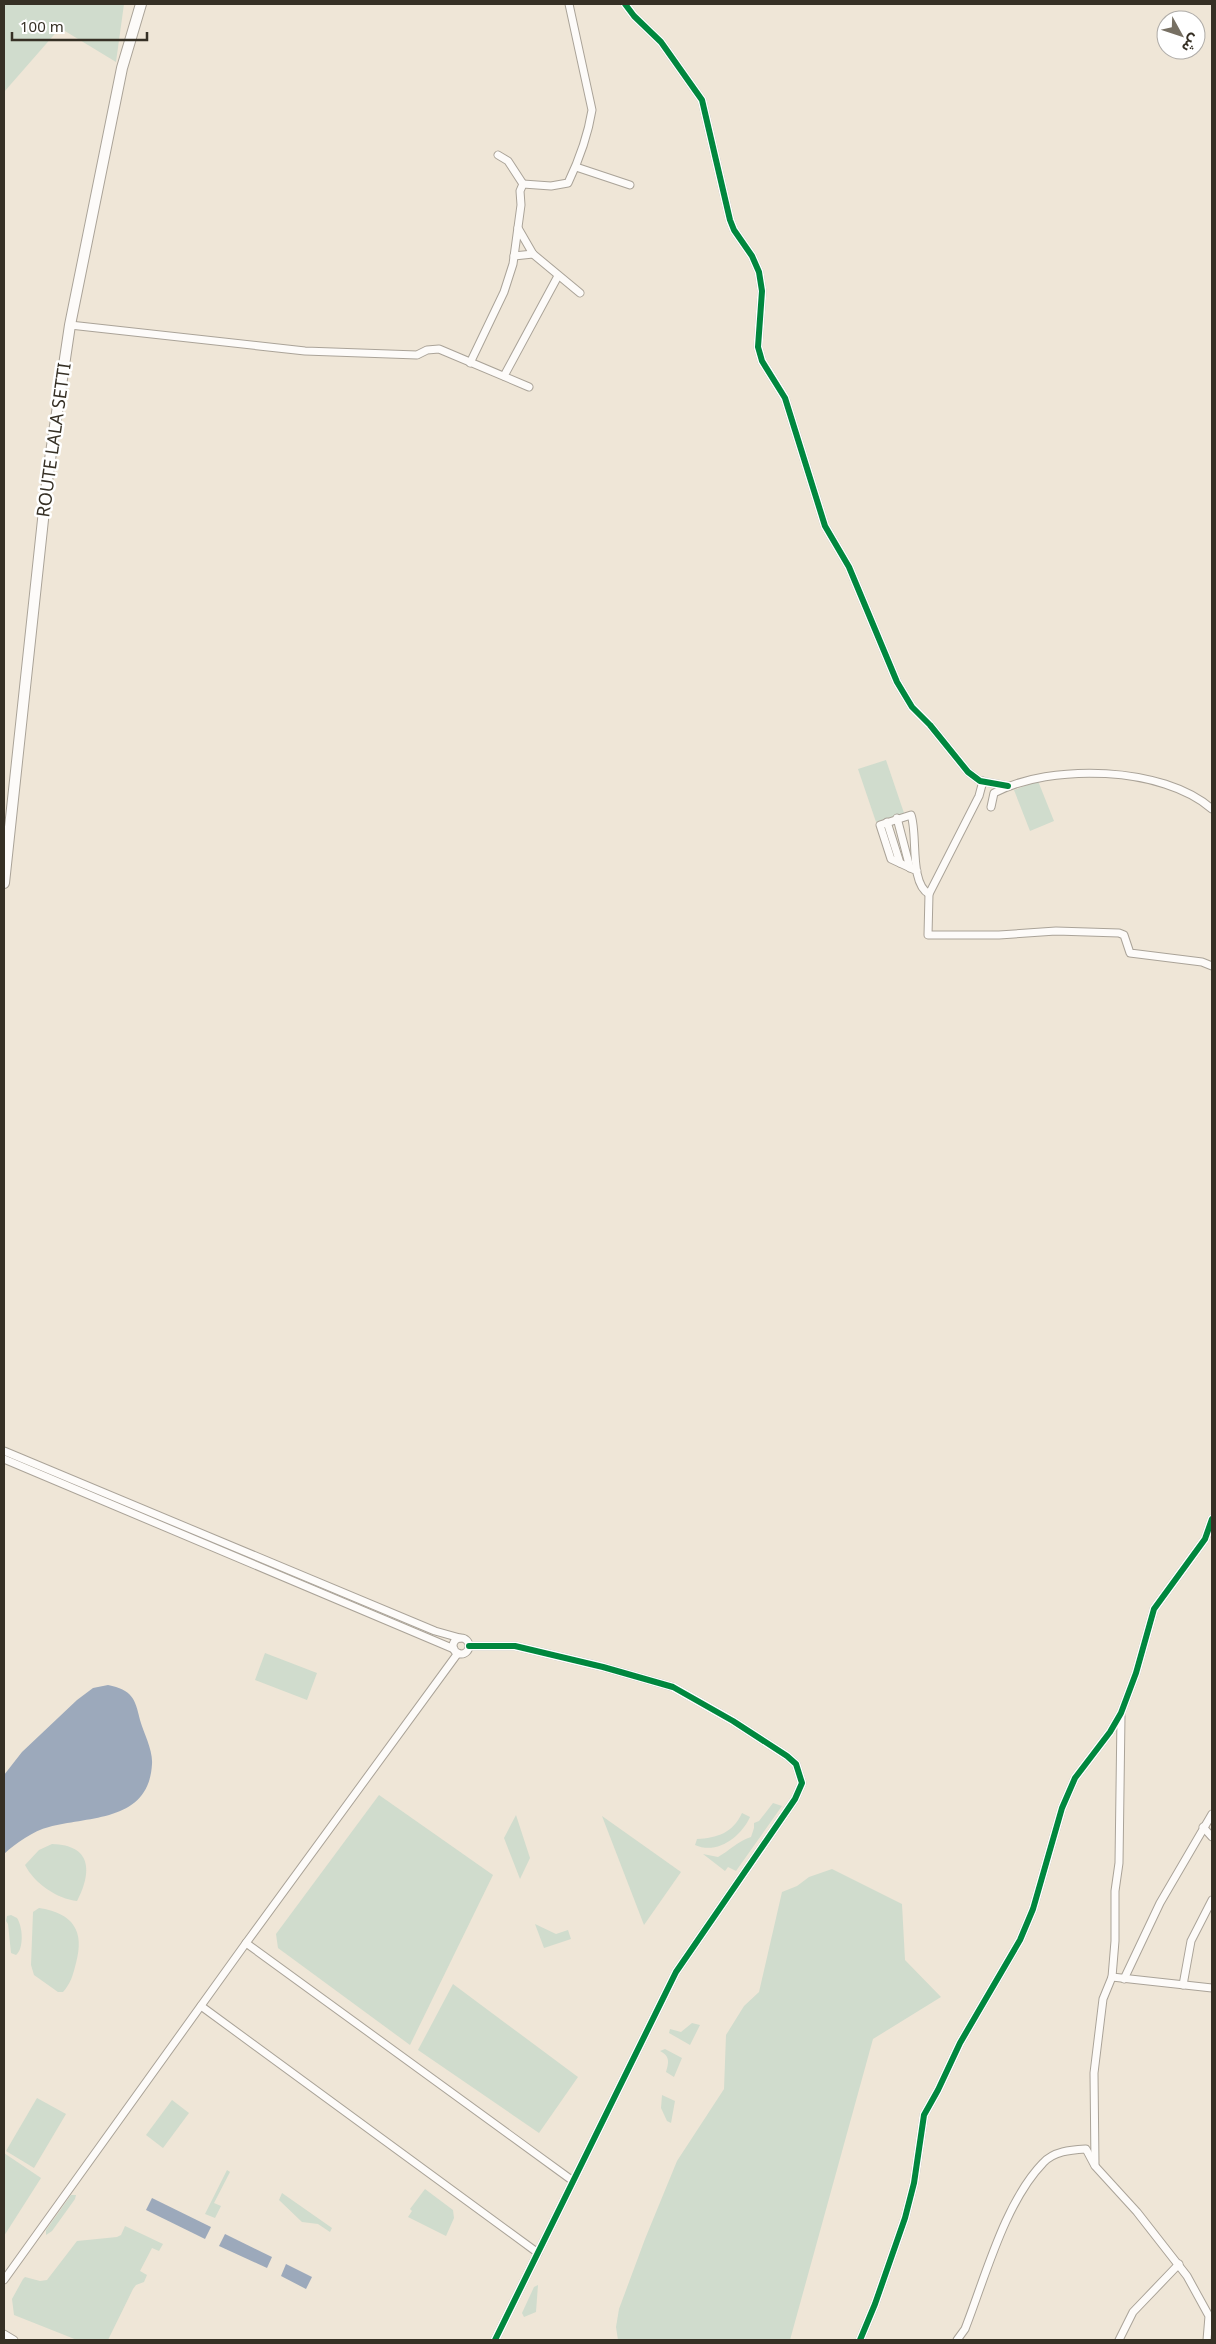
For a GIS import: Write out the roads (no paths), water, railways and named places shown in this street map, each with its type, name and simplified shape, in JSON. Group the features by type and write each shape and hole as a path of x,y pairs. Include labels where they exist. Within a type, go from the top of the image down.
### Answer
{"main road":[{"name":"ROUTE LALA SETTI","path":"4,883 48,473 70,325 122,68 141,4"}],"street":[{"path":"523,184 551,186 568,183 590,126 592,110 570,4"},
{"path":"625,4 634,16 661,42 702,100 730,220 734,230 740,236 752,256 759,272 762,290 758,347 762,361 784,398 825,526 849,567 897,682 912,707 930,725 968,772 983,781 1008,786"},
{"path":"498,155 508,161 523,184"},
{"path":"576,166 630,186"},
{"path":"470,362 504,292 514,256 521,205 520,191 523,184"},
{"path":"517,228 533,254 580,293"},
{"path":"514,256 533,254"},
{"path":"504,376 558,276"},
{"path":"70,325 305,351 417,355 427,350 439,350 529,387"},
{"path":"991,807 994,793 1008,786 1055,775 1107,774 1136,777 1173,786 1200,798 1212,809"},
{"path":"983,781 979,796 930,894 928,935 999,935 1056,931 1120,933 1124,935 1130,953 1202,962 1212,966"},
{"path":"908,814 912,817 914,869 900,863 887,822 908,814"},
{"path":"897,818 914,869 922,886 930,894"},
{"path":"4,1451 435,1631 467,1640 469,1646 466,1652 456,1651 4,1459"},
{"path":"860,2340 875,2304 905,2218 914,2183 924,2115 960,2043 1020,1940 1033,1909 1062,1808 1076,1778 1110,1732 1121,1713 1136,1673 1154,1609 1205,1539 1212,1519"},
{"path":"4,2280 456,1651 454,1642 460,1638"},
{"path":"469,1646 515,1646 603,1667 673,1687 787,1756 796,1764 802,1784 795,1799 676,1972 495,2340"},
{"path":"1095,2166 1094,2073 1103,1999 1112,1977 1115,1941 1115,1891 1119,1863 1121,1713"},
{"path":"1124,1979 1160,1903 1212,1814"},
{"path":"1203,1827 1212,1837"},
{"path":"1183,1985 1191,1942 1212,1900"},
{"path":"246,1943 573,2181"},
{"path":"1112,1977 1212,1988"},
{"path":"201,2006 538,2253"},
{"path":"957,2340 965,2329 999,2239 1022,2191 1044,2162 1064,2151 1086,2149 1095,2166 1137,2212 1179,2264 1211,2316 1207,2340"},
{"path":"1119,2340 1133,2312 1179,2264"},
{"path":"4,2334 14,2340"}],"water":[{"path":"108,1685 122,1689 131,1696 150,1748 152,1764 148,1783 140,1797 129,1807 115,1813 37,1831 4,1854 4,1775 22,1752 77,1700 93,1688"},
{"path":"152,2198 211,2227 205,2239 146,2210"},
{"path":"225,2234 272,2257 267,2268 219,2246"},
{"path":"286,2264 312,2277 306,2289 281,2276"}]}
